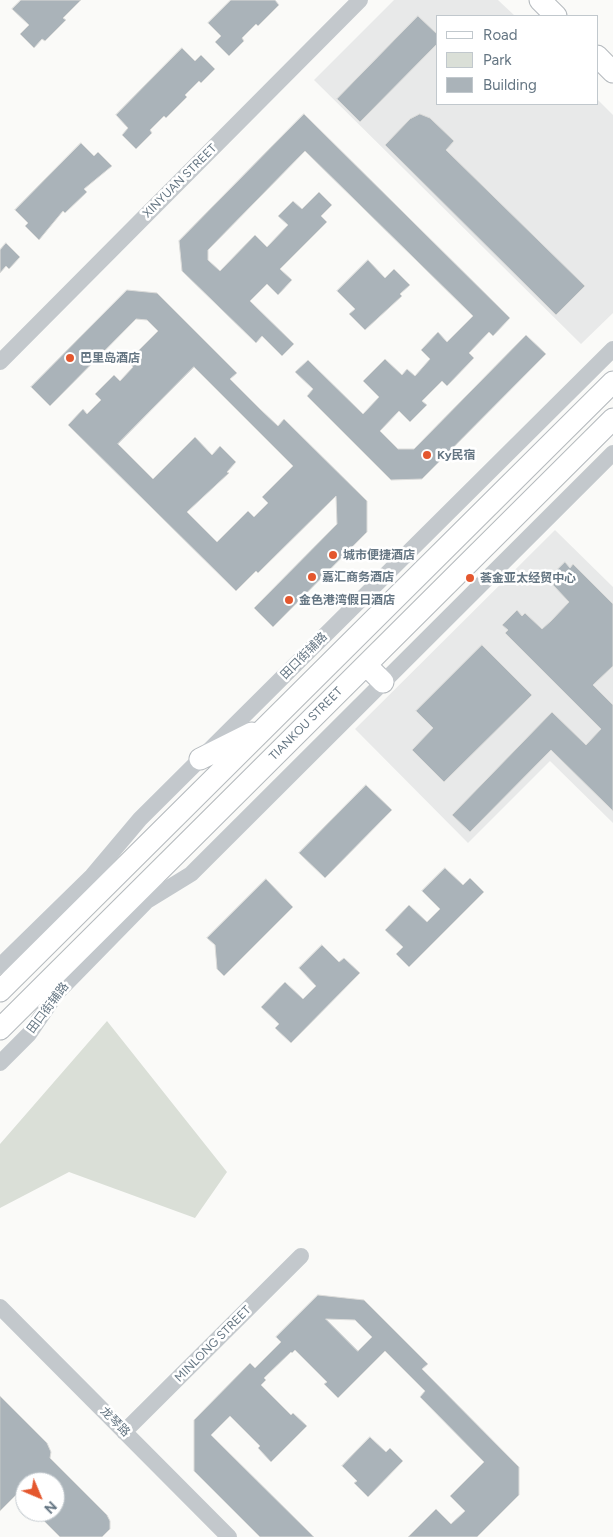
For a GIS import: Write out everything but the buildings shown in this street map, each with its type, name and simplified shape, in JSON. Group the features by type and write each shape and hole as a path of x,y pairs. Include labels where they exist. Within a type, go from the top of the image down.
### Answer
{"main road":[{"path":"540,0 555,15"},
{"path":"598,57 613,72"},
{"path":"0,991 613,382"},
{"name":"TIANKOU STREET","path":"0,1029 613,419"},
{"path":"586,446 613,432"},
{"path":"366,665 383,682"},
{"path":"200,759 268,725"}],"street":[{"name":"XINYUAN STREET","path":"0,362 360,0"},
{"name":"田口街辅路","path":"0,966 15,954 92,876 140,819 613,349"},
{"name":"田口街辅路","path":"0,1063 29,1034 57,993 148,901 191,874 613,453"},
{"name":"MINLONG STREET","path":"124,1432 301,1256"},
{"name":"龙琴路","path":"0,1307 229,1537"}],"shaded area":[{"path":"394,0 498,0 514,15 436,15 436,105 598,105 598,100 613,115 613,313 581,344 314,80"},
{"name":"荟金亚太经贸中心","path":"555,530 613,587 613,823 550,761 468,843 355,729"}],"green space":[{"path":"107,1021 227,1172 195,1218 69,1172 0,1208 0,1144"}],"place":[{"name":"巴里岛酒店","path":"70,358"},
{"name":"Ky民宿","path":"427,455"},
{"name":"城市便捷酒店","path":"333,555"},
{"name":"嘉汇商务酒店","path":"312,577"},
{"name":"荟金亚太经贸中心","path":"470,578"},
{"name":"金色港湾假日酒店","path":"289,600"}]}
